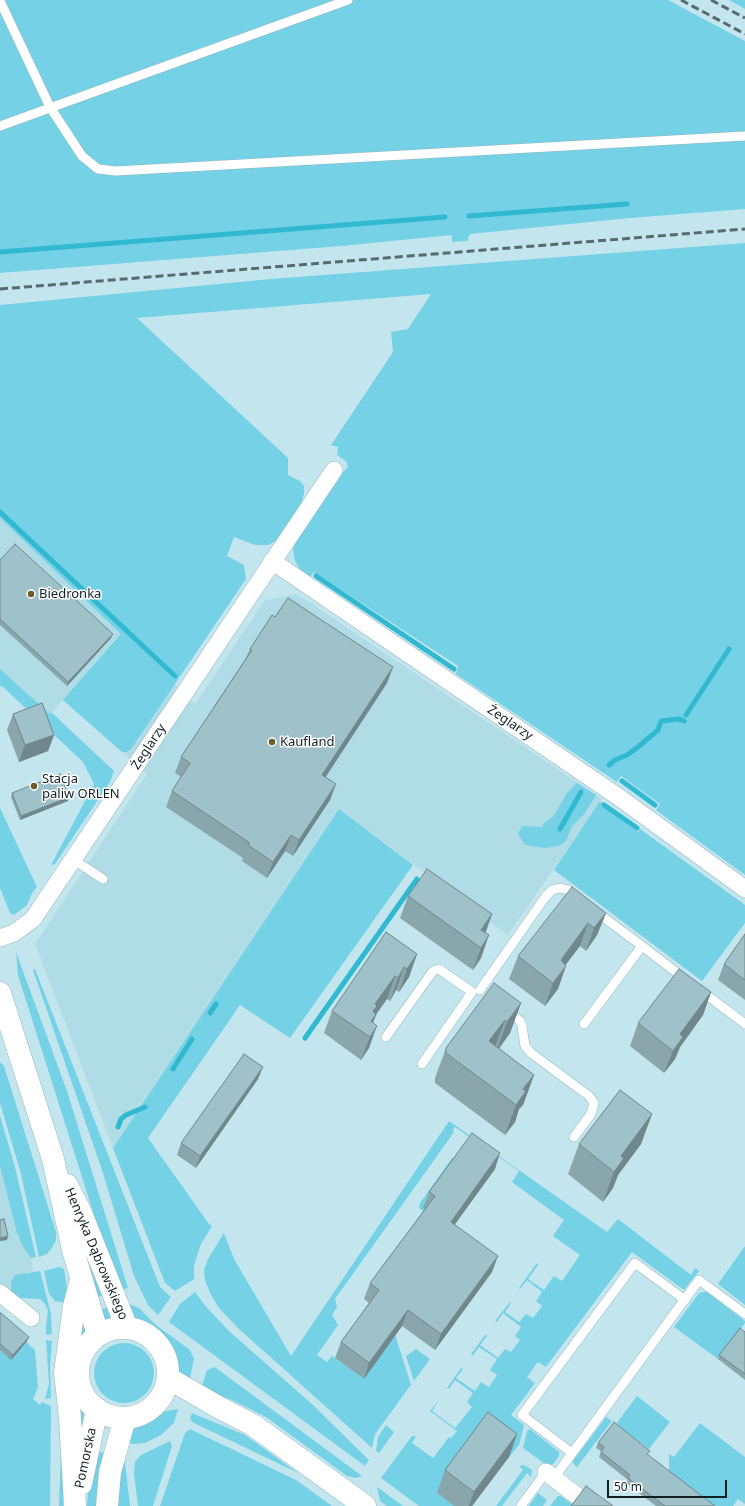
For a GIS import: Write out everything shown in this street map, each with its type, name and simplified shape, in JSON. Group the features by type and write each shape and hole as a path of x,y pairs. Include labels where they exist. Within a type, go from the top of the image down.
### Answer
{"main road":[{"name":"Henryka Dąbrowskiego","path":"0,992 6,1030 53,1159 81,1213 127,1328"},
{"name":"Henryka Dąbrowskiego","path":"53,1159 73,1250 98,1335"},
{"path":"75,1506 70,1417 65,1373 74,1306 82,1279"},
{"path":"127,1328 144,1333 158,1344 167,1360 168,1378 160,1399 145,1412 125,1418 105,1414 96,1409 88,1401 78,1378 82,1354 89,1344 98,1335 112,1329 127,1328"},
{"path":"168,1378 253,1425 365,1506"},
{"path":"160,1399 218,1407"},
{"name":"Pomorska","path":"75,1506 96,1409"},
{"name":"Pomorska","path":"107,1506 110,1472 125,1418"}],"street":[{"name":"Żeglarzy","path":"0,938 14,933 33,919 74,860 334,470"},
{"name":"Żeglarzy","path":"272,562 620,798 745,889"},
{"path":"0,1293 31,1318"},
{"path":"550,1475 590,1506"}],"lane":[{"path":"0,126 348,0"},
{"path":"0,1 50,107 82,156 98,169 116,171 745,136"},
{"path":"74,860 103,880"},
{"path":"422,1064 479,992 546,896 552,890 560,888 568,890 745,1024"},
{"path":"584,1024 642,946"},
{"path":"386,1037 433,971 439,969 479,992"},
{"path":"498,1003 520,1021 526,1046 531,1053 589,1096 594,1103 591,1114 574,1137"},
{"path":"572,1453 522,1415 635,1263 684,1300"},
{"path":"521,1506 572,1453 699,1280 745,1314"}],"shaded area":[{"path":"0,0 668,0 745,41 745,209 630,218 470,234 467,241 452,242 452,235 341,246 0,273"},
{"path":"729,0 745,0 745,9 740,6"},
{"path":"745,243 745,875 656,810 660,804 621,776 617,782 456,674 458,666 314,572 310,577 299,568 295,561 293,549 295,543 338,477 348,467 346,461 337,455 338,447 331,445 393,352 391,332 408,329 431,294 137,318 288,458 288,475 300,481 304,486 304,494 301,505 279,538 274,542 268,545 255,545 234,537 227,556 244,565 246,579 131,749 127,752 122,752 63,700 121,634 0,518 0,305 271,279"},
{"name":"Kaufland","path":"0,518 195,704 265,600 297,594 602,799 508,935 339,809 113,1148 35,944 147,774 63,700 50,714 0,669"},
{"path":"0,669 50,714 51,712 114,771 110,782 55,864 51,865 94,784 83,762 2,686 0,687"},
{"path":"577,783 596,795 585,813 572,826 566,841 558,846 545,848 525,845 518,834 522,826 542,827 544,823 553,817 567,793"},
{"path":"600,801 603,803 601,805 638,832 640,829 745,905 745,923 702,981 554,870"},
{"path":"0,808 37,887 32,893 27,905 14,915 10,913 0,888"},
{"path":"339,809 413,865 290,1038 240,1005 148,1138 209,1224 212,1226 201,1244 194,1265 194,1279 175,1291 165,1283 113,1148"},
{"path":"16,952 67,1091 128,1288 118,1291 18,975"},
{"path":"35,969 160,1287 171,1297 158,1315 148,1305 134,1276 103,1173 33,970"},
{"path":"0,1062 4,1066 56,1232 56,1240 52,1248 47,1254 39,1257 21,1174 0,1103"},
{"path":"0,1116 15,1167 36,1257 31,1258 23,1247 17,1233 0,1166"},
{"path":"449,1121 607,1232 618,1219 691,1275 695,1268 699,1271 684,1290 632,1252 546,1367 538,1362 527,1377 535,1383 511,1415 524,1425 519,1445 509,1457 437,1493 454,1506 419,1506 381,1478 412,1436 416,1436 412,1443 433,1458 449,1437 451,1438 457,1431 430,1411 438,1401 432,1411 455,1428 472,1407 467,1402 473,1393 455,1380 449,1389 447,1388 461,1368 463,1369 456,1378 475,1391 481,1382 489,1387 497,1375 490,1370 497,1359 479,1347 472,1356 471,1354 486,1334 487,1336 480,1345 498,1358 505,1349 511,1352 520,1340 515,1336 521,1327 503,1313 497,1322 495,1321 510,1302 511,1303 505,1312 519,1322 526,1314 533,1318 542,1306 536,1301 542,1292 527,1280 520,1289 519,1288 537,1263 538,1265 528,1279 544,1290 554,1276 562,1281 580,1255 553,1236 564,1220 512,1182 519,1171 455,1127 453,1129 454,1132 335,1299 337,1307 332,1315 338,1325 317,1355 327,1362 332,1356 364,1379 393,1328 411,1385 375,1434 372,1448 239,1329 219,1308 210,1293 205,1280 204,1270 208,1259 224,1233 234,1259 291,1356"},
{"path":"452,1158 457,1162 424,1208 429,1212 427,1215 419,1208 420,1203"},
{"path":"0,1166 17,1233 23,1247 31,1256 33,1272 27,1272 13,1294 0,1283"},
{"path":"745,1246 745,1305 718,1284"},
{"path":"96,1266 105,1295 96,1297 86,1270"},
{"path":"59,1267 64,1269 69,1303 55,1301 49,1294 44,1271"},
{"path":"40,1271 51,1314 52,1334 46,1335 48,1311 45,1304 40,1299 18,1298 11,1291 11,1282 15,1275"},
{"path":"195,1292 207,1308 229,1331 313,1405 369,1460 365,1466 169,1322 180,1304"},
{"path":"707,1292 745,1321 718,1359 674,1327 699,1293"},
{"path":"129,1304 139,1308 156,1325 190,1350 194,1359 189,1383 178,1372 169,1351 159,1338 131,1320"},
{"path":"110,1307 114,1323 103,1326 97,1310"},
{"path":"81,1315 88,1331 85,1340 77,1351"},
{"path":"0,1318 35,1350 38,1387 33,1399 40,1405 42,1402 51,1406 50,1506 0,1506"},
{"path":"46,1340 52,1341 50,1366 51,1398 45,1399 49,1384"},
{"path":"118,1343 130,1343 141,1348 149,1356 154,1367 152,1385 141,1398 130,1403 118,1403 107,1398 99,1390 94,1379 94,1367 99,1356 107,1348"},
{"path":"416,1349 430,1359 414,1381 406,1356"},
{"path":"214,1367 362,1476 356,1478 347,1476 266,1417 232,1400 201,1389 207,1370"},
{"path":"637,1396 670,1422 649,1449 616,1424"},
{"path":"79,1398 86,1409 90,1426 79,1432"},
{"path":"178,1409 174,1423 161,1435 145,1443 134,1444 122,1442 130,1430 142,1421 161,1412"},
{"path":"192,1413 245,1435 298,1473 192,1422 190,1418"},
{"path":"606,1417 612,1421 577,1467 573,1461"},
{"path":"700,1423 745,1457 745,1504 738,1499 733,1506 715,1506 669,1471 669,1454 674,1457"},
{"path":"386,1425 394,1432 379,1453 376,1451 378,1437"},
{"path":"190,1429 296,1480 332,1506 160,1506 185,1433"},
{"path":"530,1429 559,1452 559,1456 553,1464 548,1466 523,1448 527,1431"},
{"path":"170,1441 172,1446 153,1506 138,1506 134,1474 135,1462 141,1455"},
{"path":"67,1445 63,1506 59,1506 61,1450"},
{"path":"95,1451 110,1454 103,1506 87,1506 89,1479"},
{"path":"122,1457 125,1462 130,1506 115,1506"},
{"path":"524,1465 532,1470 531,1477 527,1473 502,1506 496,1506 523,1470 519,1466"},
{"path":"377,1487 403,1506 387,1506 380,1501"},
{"path":"538,1493 547,1500 543,1506 529,1506"},
{"path":"558,1496 561,1496 574,1506 550,1506"}],"building":[{"name":"Biedronka","path":"15,544 113,634 68,682 0,619 0,560"},
{"name":"Kaufland","path":"288,598 393,667 322,775 336,784 299,840 291,835 273,862 248,845 250,843 172,791 190,763 181,757 252,650 250,649 272,615 275,617"},
{"path":"42,703 54,735 25,745 13,714"},
{"path":"60,774 69,797 21,816 12,793"},
{"path":"427,869 492,914 481,930 489,935 481,948 408,896"},
{"path":"572,887 606,913 594,928 588,923 561,960 566,966 553,983 518,956"},
{"path":"386,932 417,954 407,969 404,967 398,978 395,976 375,1004 377,1006 373,1011 376,1015 371,1021 377,1026 370,1037 332,1011"},
{"path":"745,934 745,980 724,964"},
{"path":"679,969 711,992 680,1034 683,1037 673,1051 638,1023"},
{"path":"494,983 521,1003 507,1022 505,1020 489,1041 534,1075 523,1089 526,1091 516,1105 446,1053 446,1048"},
{"path":"244,1054 263,1067 200,1156 181,1143"},
{"path":"620,1090 652,1114 621,1156 624,1158 614,1172 579,1144"},
{"path":"472,1133 500,1153 451,1222 498,1256 441,1334 408,1310 369,1363 341,1342 379,1290 370,1283 435,1196 429,1192"},
{"path":"4,1219 8,1236 0,1238 0,1220"},
{"path":"1,1313 29,1337 13,1355 0,1344"},
{"path":"740,1328 745,1332 745,1374 719,1355"},
{"path":"488,1412 517,1434 474,1492 445,1470"},
{"path":"614,1422 650,1451 647,1454 715,1506 665,1506 628,1478 630,1475 601,1452 604,1447 598,1443"},
{"path":"586,1486 613,1506 571,1506"}],"waterway":[{"path":"469,216 627,204"},
{"path":"0,252 445,217"},
{"path":"0,512 175,676"},
{"path":"316,576 454,669"},
{"path":"686,715 729,649"},
{"path":"609,765 638,747 658,730 661,721 679,719 684,721"},
{"path":"622,781 655,805"},
{"path":"560,829 581,792"},
{"path":"604,805 637,828"},
{"path":"305,1038 417,879"},
{"path":"210,1013 216,1004"},
{"path":"173,1069 192,1039"},
{"path":"118,1127 121,1119 126,1115 145,1107"}],"railway":[{"path":"681,0 745,34"},
{"path":"711,0 745,18"},
{"path":"0,289 745,229"}],"place":[{"name":"Biedronka","path":"31,594"},
{"name":"Kaufland","path":"272,742"},
{"name":"Stacja paliw ORLEN","path":"34,786"}]}
